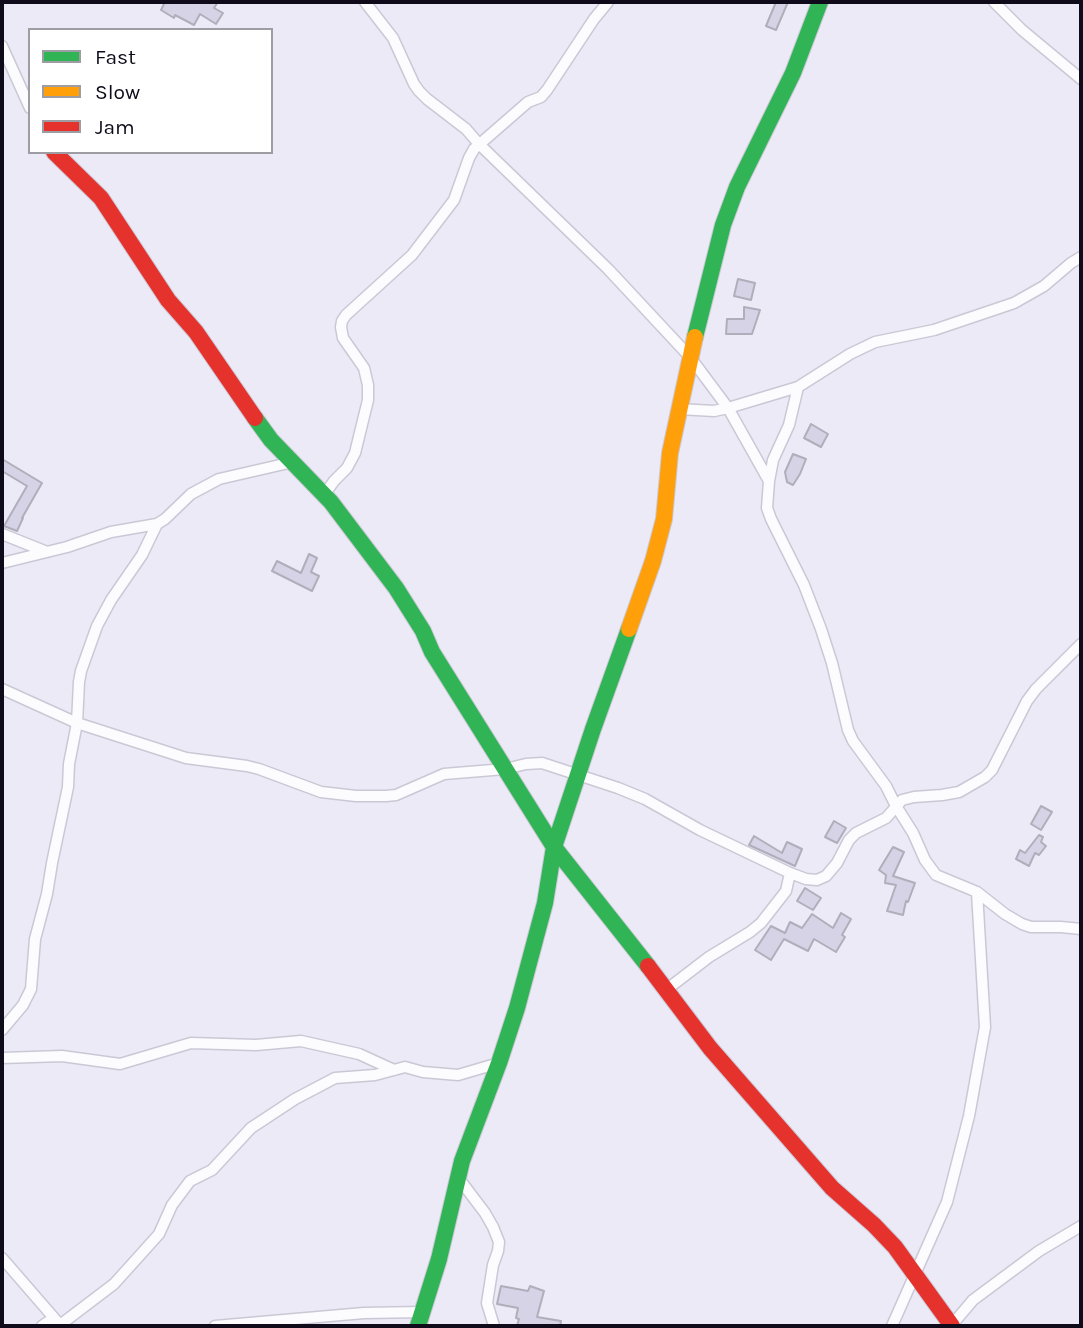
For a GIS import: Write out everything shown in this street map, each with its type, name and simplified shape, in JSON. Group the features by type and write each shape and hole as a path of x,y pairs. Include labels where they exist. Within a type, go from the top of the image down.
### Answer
{"street":[{"path":"365,2 393,38 414,84 426,99 466,129 608,269 690,357 728,408 769,481"},
{"path":"324,495 347,468 355,453 368,400 364,368 343,338 342,321 412,255 448,210 469,158 479,144 528,102 541,97 608,2"},
{"path":"215,1326 364,1313 420,1319 439,1259 457,1176 517,1008 545,903 554,847 653,561 664,519 670,453 690,357 729,205 793,73 820,2"},
{"path":"993,2 1081,79"},
{"path":"2,46 28,104"},
{"path":"56,154 101,198 168,300 197,332 271,440 324,495 396,588 423,631 432,652 554,847 710,1048 832,1188 888,1240 951,1326 973,1300 1039,1251 1081,1226"},
{"path":"679,409 714,411 798,387 850,354 875,342 934,330 1014,303 1044,286 1081,257"},
{"path":"798,387 789,425 774,453 767,500 771,519 804,585 817,619 853,741 886,786 925,860 936,875 977,892 1022,924 1031,927 1081,929"},
{"path":"2,563 111,532 157,524 191,494 219,479 293,462"},
{"path":"2,1030 23,1005 31,989 35,939 47,894 68,787 77,723 79,682 89,647 111,600 142,555 157,524"},
{"path":"2,534 47,552"},
{"path":"2,689 77,723 186,758 247,766 313,790 356,796 396,795 444,774 542,763 645,799 700,830 790,873 817,880 826,876 837,863 849,839 886,818 902,800 959,792 985,777 992,770 1027,701 1081,644"},
{"path":"786,891 790,873"},
{"path":"666,990 709,957 750,932 761,923 786,891 806,879"},
{"path":"892,1326 947,1202 969,1116 985,1027 977,892"},
{"path":"2,1059 62,1056 120,1064 191,1042 256,1045 301,1041 359,1054 394,1070"},
{"path":"59,1323 114,1284 159,1234 172,1205 190,1181 212,1170 251,1128 295,1099 335,1078 375,1075 405,1067 422,1072 458,1075 499,1063"},
{"path":"457,1176 485,1213 499,1242 487,1303 494,1326"},
{"path":"2,1258 59,1323"},
{"path":"42,1326 59,1323 75,1326"}],"building":[{"path":"165,2 218,2 214,8 223,13 216,24 200,14 194,25 161,10"},
{"path":"776,2 788,2 776,30 766,26"},
{"path":"738,279 755,283 751,300 734,296"},
{"path":"744,307 760,310 752,334 726,334 727,319 744,319"},
{"path":"811,424 828,434 821,447 804,438"},
{"path":"793,454 806,459 793,485 787,482 785,472"},
{"path":"2,459 42,483 17,531 4,526 27,486 2,471"},
{"path":"309,554 317,558 311,572 319,576 312,591 272,571 277,561 301,573"},
{"path":"1041,806 1052,812 1041,830 1031,824"},
{"path":"834,821 846,828 837,843 825,837"},
{"path":"1039,835 1043,837 1041,842 1046,846 1039,855 1035,853 1029,866 1016,859 1020,850 1025,853"},
{"path":"754,836 782,853 787,842 802,849 795,866 749,845"},
{"path":"893,847 904,852 893,876 915,883 908,902 906,901 903,915 887,911 896,885 885,883 886,875 879,870"},
{"path":"805,888 821,898 813,910 797,901"},
{"path":"841,913 851,919 836,952 814,939 808,951 784,939 771,960 755,950 771,926 785,933 790,922 802,928 812,914 833,928"},
{"path":"501,1286 528,1291 530,1286 544,1291 537,1317 561,1321 560,1326 517,1326 518,1308 497,1304"}],"traffic: fast":[{"path":"695,337 723,225 737,187 793,73 820,2"},
{"path":"255,418 271,440 331,502 396,588 423,631 432,652 554,847 648,966"},
{"path":"418,1326 439,1259 462,1161 517,1008 545,903 554,847 629,629"}],"traffic: slow":[{"path":"629,629 653,561 664,519 670,453 695,337"}],"traffic: jam":[{"path":"56,154 101,198 168,300 196,332 255,418"},
{"path":"648,966 710,1048 832,1188 895,1247 952,1326"}]}
